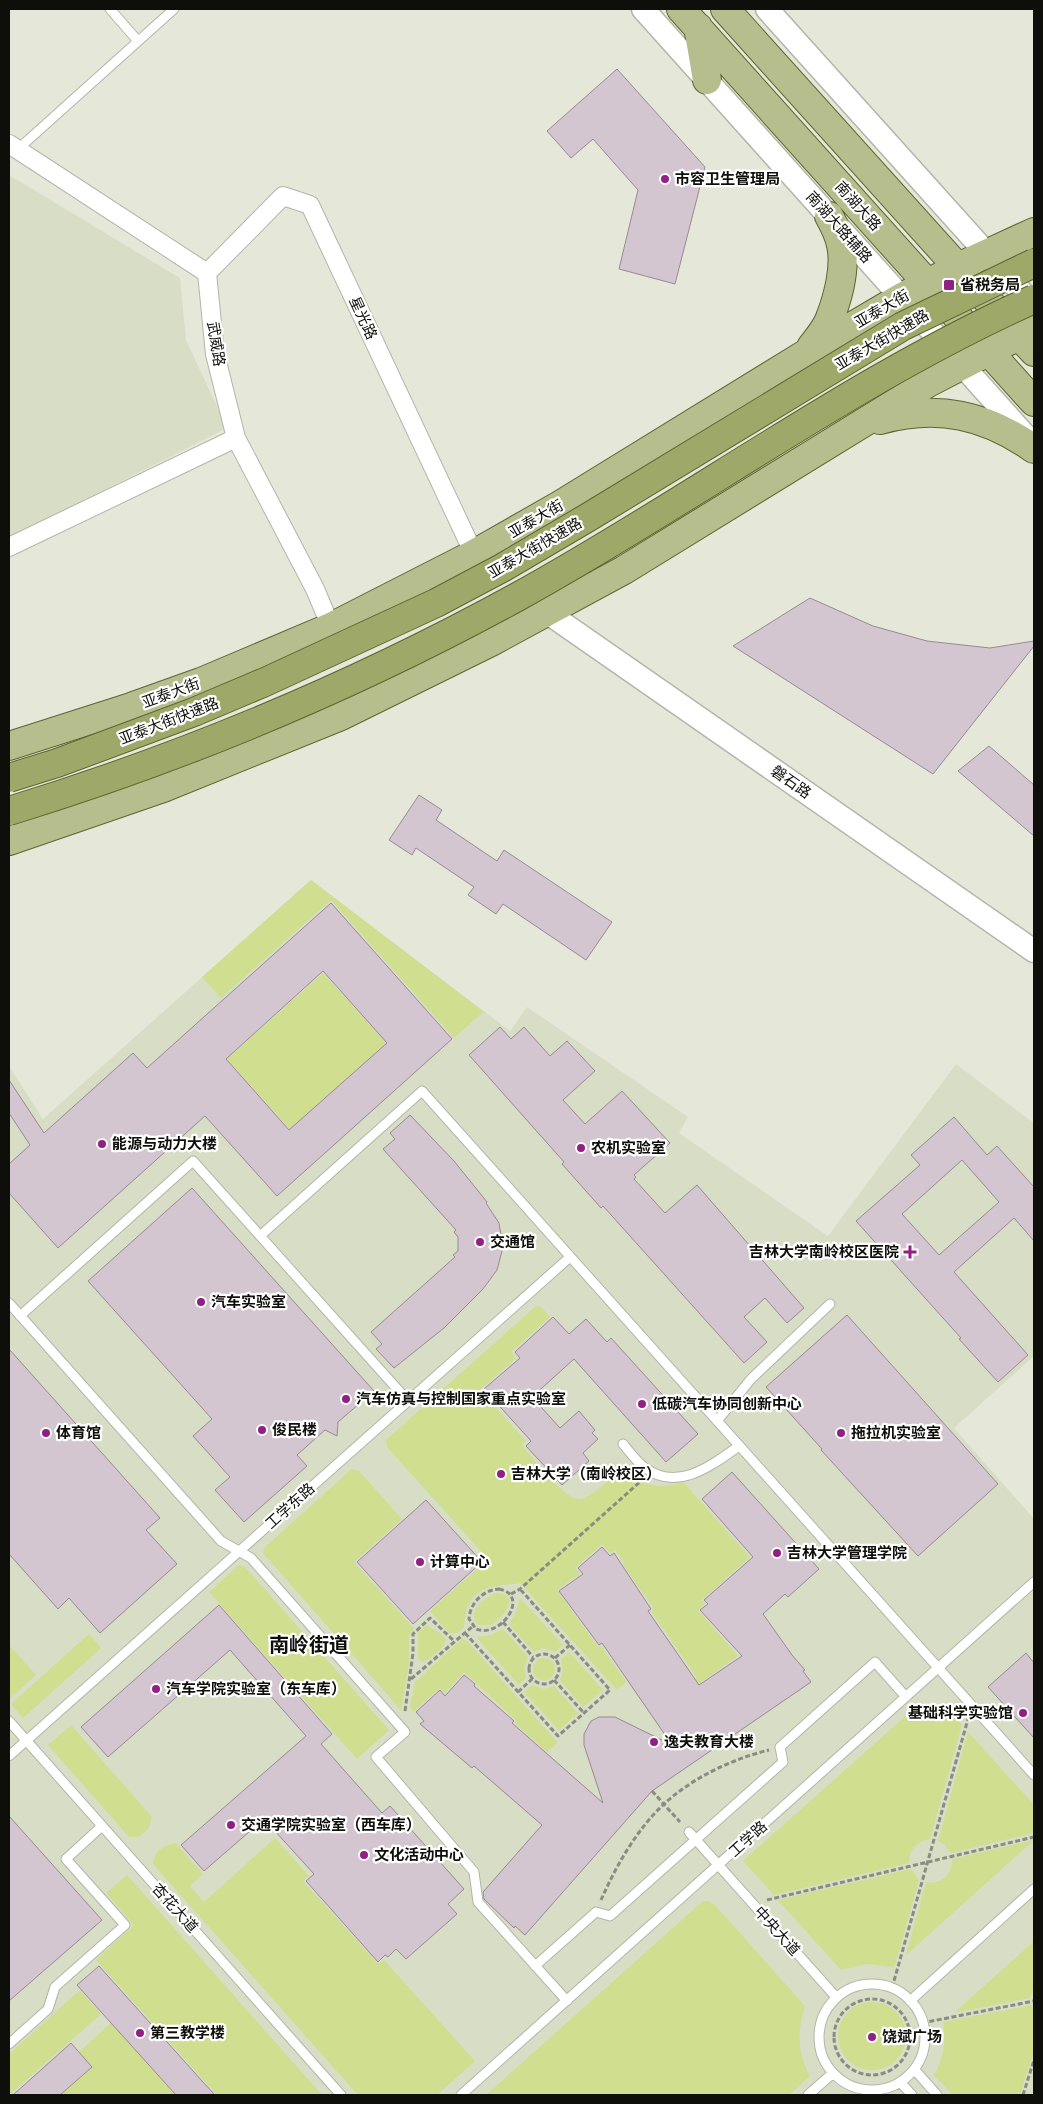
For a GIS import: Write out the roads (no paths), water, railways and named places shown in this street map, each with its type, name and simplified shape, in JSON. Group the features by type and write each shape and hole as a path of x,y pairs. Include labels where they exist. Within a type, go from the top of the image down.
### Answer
{"highway":[{"name":"亚泰大街快速路","path":"9,778 57,763 194,712 265,682 436,603 553,538 903,326 1034,263"},
{"path":"9,811 70,793 212,740 316,696 452,631 521,595 839,402 926,352 1034,299"}],"main road":[{"path":"9,841 163,788 341,716 548,613 624,570 854,428 962,364 988,351 1029,339 958,267 725,9"},
{"path":"690,18 707,80"},
{"name":"南湖大路","path":"690,18 1034,402"},
{"path":"807,353 830,319 840,277 843,254 841,243 829,216"},
{"name":"亚泰大街","path":"9,746 114,713 201,682 331,627 474,554 560,505 807,353 902,297 958,267 1034,232"},
{"path":"854,428 909,414 932,412 954,414 975,418 997,427 1034,449"}],"street":[{"name":"南湖大路辅路","path":"643,9 1034,445"},
{"path":"767,9 1034,306"},
{"path":"13,147 207,273"},
{"name":"星光路","path":"207,273 283,196 310,206 474,554"},
{"name":"武威路","path":"207,273 215,354 236,438 315,589 331,627"},
{"path":"9,547 236,438"},
{"name":"磐石路","path":"548,613 1034,951"}],"lane":[{"path":"110,9 138,41"},
{"path":"13,147 174,9"},
{"path":"260,1236 422,1091 1034,1775"},
{"path":"20,1316 193,1161 408,1401"},
{"name":"工学东路","path":"9,1756 570,1257"},
{"path":"9,1303 221,1541 251,1558 405,1732 376,1757 474,1872 478,1902 567,2001"},
{"path":"717,1421 751,1379 830,1304"},
{"path":"623,1444 642,1466 651,1472 663,1477 674,1478 689,1476 711,1466 739,1446"},
{"name":"工学路","path":"465,2094 1034,1582"},
{"path":"535,1966 596,1912 610,1916 782,1762 780,1747 875,1662 906,1697"},
{"name":"杏花大道","path":"9,1720 341,2095"},
{"path":"9,2044 48,2009 55,1987 125,1924 66,1859 102,1826"},
{"name":"中央大道","path":"689,1832 836,1997"},
{"path":"910,2000 1034,1889"},
{"path":"867,1984 878,1984 892,1988 910,2000 922,2023 923,2049 914,2069 900,2082 887,2087 865,2089 844,2082 833,2073 823,2057 819,2035 824,2014 836,1997 846,1990 867,1984"},
{"path":"914,2069 938,2095"},
{"path":"808,2095 833,2073"},
{"path":"900,2082 912,2095"}],"place":[{"name":"市容卫生管理局","path":"665,179"},
{"name":"省税务局","path":"949,285"},
{"name":"能源与动力大楼","path":"102,1144"},
{"name":"农机实验室","path":"581,1148"},
{"name":"交通馆","path":"480,1242"},
{"name":"吉林大学南岭校区医院","path":"910,1252"},
{"name":"汽车实验室","path":"201,1302"},
{"name":"汽车仿真与控制国家重点实验室","path":"346,1399"},
{"name":"低碳汽车协同创新中心","path":"642,1404"},
{"name":"俊民楼","path":"262,1430"},
{"name":"体育馆","path":"46,1433"},
{"name":"拖拉机实验室","path":"841,1433"},
{"name":"吉林大学（南岭校区）","path":"501,1474"},
{"name":"吉林大学管理学院","path":"777,1553"},
{"name":"计算中心","path":"420,1562"},
{"name":"汽车学院实验室（东车库）","path":"156,1689"},
{"name":"基础科学实验馆","path":"1023,1713"},
{"name":"逸夫教育大楼","path":"654,1742"},
{"name":"交通学院实验室（西车库）","path":"231,1825"},
{"name":"文化活动中心","path":"364,1855"},
{"name":"第三教学楼","path":"140,2033"},
{"name":"饶斌广场","path":"872,2037"}],"district":[{"name":"南岭街道","path":"309,1645"}]}
